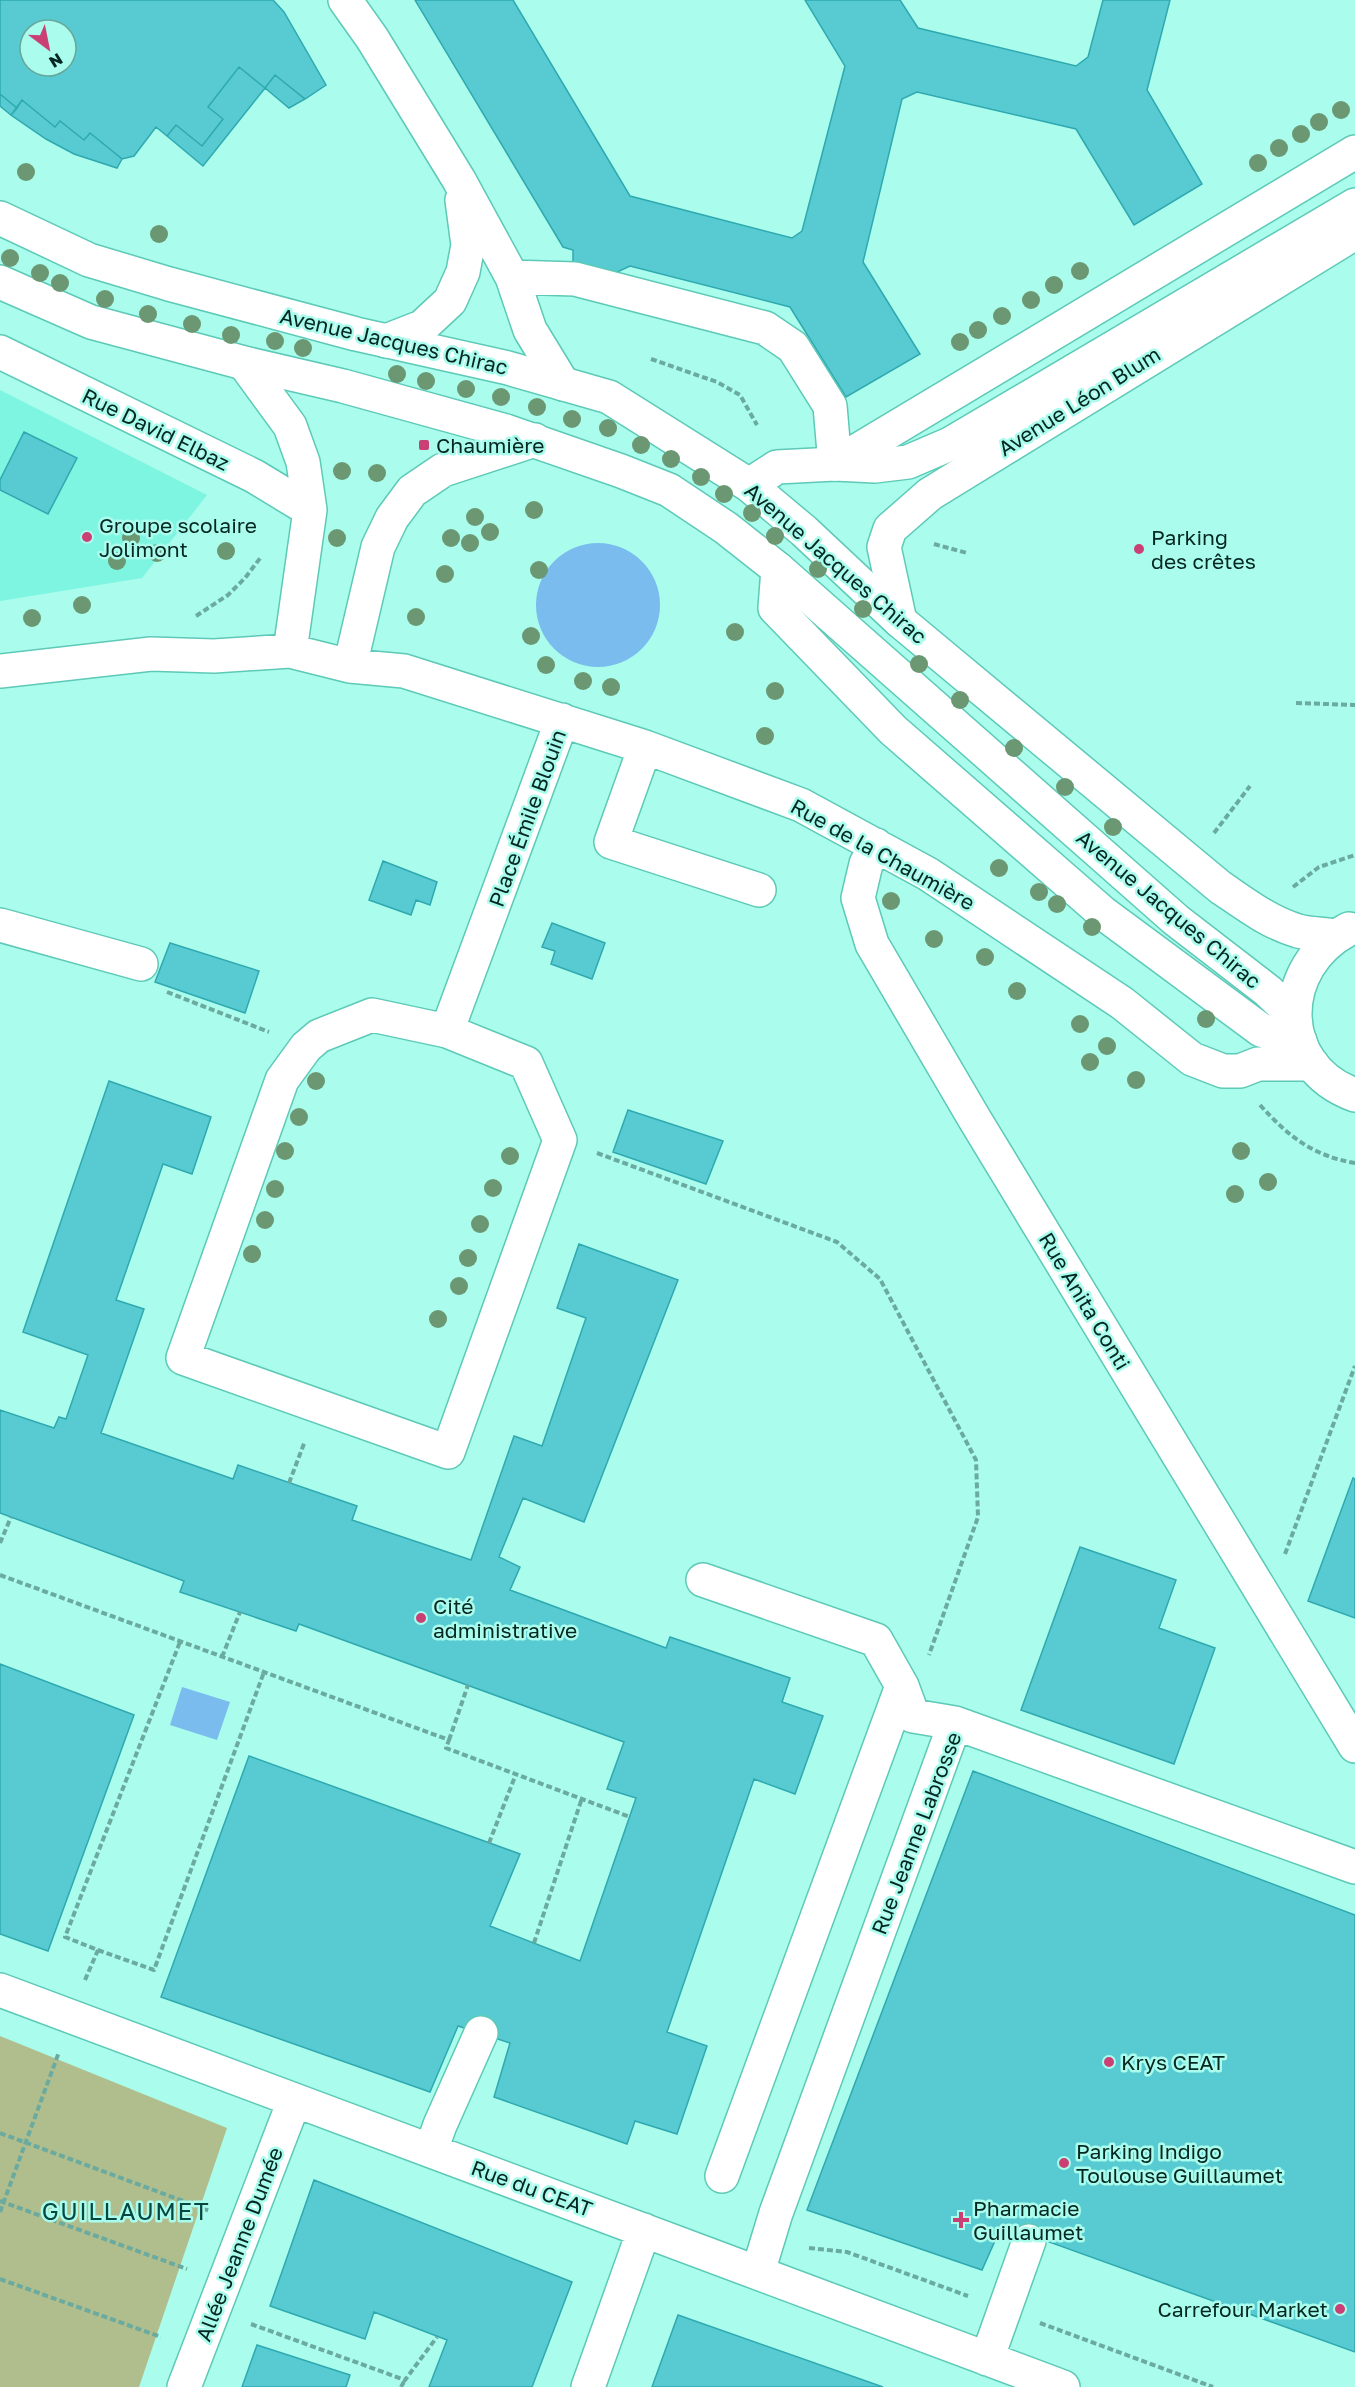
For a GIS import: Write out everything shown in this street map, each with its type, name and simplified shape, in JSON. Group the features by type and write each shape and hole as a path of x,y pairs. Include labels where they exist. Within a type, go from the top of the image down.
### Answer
{"street":[{"path":"345,0 372,38 459,180 512,277 530,330 563,384"},
{"name":"Avenue Léon Blum","path":"835,464 1355,152"},
{"path":"386,341 422,327 450,302 463,272 468,245 459,180"},
{"name":"Avenue Léon Blum","path":"749,486 777,467 835,464 875,466 908,462 950,444 1355,205"},
{"name":"Avenue Jacques Chirac","path":"0,218 89,260 231,302 386,341 508,368 609,398 749,486 804,531 900,621 1220,887 1263,917 1300,932 1345,931"},
{"name":"Avenue Léon Blum","path":"900,621 884,547 890,529 930,494 1355,233"},
{"path":"512,277 575,279 765,328 793,347 830,406 835,464"},
{"name":"Avenue Jacques Chirac","path":"0,282 91,322 244,363 343,386 535,440 669,490 726,528 778,569 1176,920 1268,991 1337,1087 1354,1095"},
{"name":"Rue David Elbaz","path":"0,352 254,476 310,510"},
{"path":"244,363 290,426 303,462 310,510 290,651"},
{"path":"350,666 378,547 392,518 412,491 443,470 535,440"},
{"path":"778,569 776,608 893,730 1103,913 1261,1030 1302,1041 1296,994 1304,971 1317,951 1345,931"},
{"name":"Rue de la Chaumière","path":"0,671 151,654 214,656 290,651 350,666 404,671 645,747 801,805 937,880 1122,1003 1192,1059 1223,1071 1240,1071 1302,1041"},
{"name":"Place Émile Blouin","path":"447,1031 562,720"},
{"path":"645,747 611,842 759,890"},
{"name":"Rue Anita Conti","path":"876,845 866,864 858,898 872,944 974,1118 1355,1746"},
{"path":"0,925 141,964"},
{"path":"372,1015 447,1031 526,1062 560,1140 448,1452 183,1358 282,1080 306,1047 319,1036 372,1015"},
{"path":"703,1580 876,1640 902,1686 914,1716 955,1723"},
{"path":"722,2176 902,1686"},
{"name":"Rue Jeanne Labrosse","path":"758,2272 780,2202 955,1723 1355,1867"},
{"name":"Rue du CEAT","path":"0,1990 987,2359 1015,2379 1064,2387"},
{"path":"431,2151 440,2125 481,2033"},
{"name":"Allée Jeanne Dumée","path":"184,2387 294,2101"},
{"path":"588,2387 644,2230"},
{"path":"987,2359 1029,2241"}],"path":[{"path":"651,358 717,382 740,395 757,425"},
{"path":"924,541 967,553"},
{"path":"151,654 205,608 228,595 261,557"},
{"path":"1296,703 1354,705"},
{"path":"1212,835 1250,786"},
{"path":"141,964 148,985 306,1047"},
{"path":"560,1140 837,1242 880,1279 976,1460 978,1517 923,1672 902,1686"},
{"path":"1267,1601 1355,1366"},
{"path":"0,1543 11,1517"},
{"path":"0,1575 449,1740"},
{"path":"222,1657 240,1612"},
{"path":"180,1641 65,1937 98,1950 154,1970 264,1672"},
{"path":"468,1685 446,1748 630,1816"},
{"path":"489,1843 516,1774"},
{"path":"534,1943 582,1798"},
{"path":"0,2212 98,1950"},
{"path":"0,2133 247,2224"},
{"path":"2,2202 405,2380"},
{"path":"0,2279 198,2350"},
{"path":"401,2387 437,2337"}],"shaded area":[{"name":"Groupe scolaire Jolimont","path":"0,390 207,495 142,578 0,601"},
{"path":"0,2036 227,2128 139,2387 0,2387"}],"water":[{"path":"598,543 622,547 642,561 656,581 660,605 656,629 642,649 622,663 598,667 574,663 554,649 540,629 536,605 540,581 554,561 574,547"},
{"path":"182,1687 230,1702 217,1740 170,1725"}],"building":[{"path":"0,0 273,0 284,12 326,85 305,99 275,75 265,88 239,67 208,107 223,119 202,146 176,125 167,136 156,127 134,156 122,159 90,133 84,140 60,121 55,127 22,100 17,108 0,94"},
{"path":"415,0 513,0 630,196 792,238 802,231 845,66 805,0 900,0 918,28 1076,66 1088,57 1103,0 1170,0 1147,90 1202,184 1134,225 1076,129 917,92 902,99 863,262 920,354 846,397 790,307 630,266 613,274 573,262 573,250 563,247"},
{"path":"239,67 265,88 203,166 167,136 176,125 202,146 223,119 208,107"},
{"path":"275,75 305,99 289,108 265,88"},
{"path":"0,94 17,108 11,115 0,106"},
{"path":"22,100 55,127 60,121 84,140 90,133 122,159 117,168 74,154 46,139 11,115"},
{"path":"24,432 77,458 48,514 0,490 0,480"},
{"path":"383,861 437,882 430,905 416,900 411,915 369,900"},
{"path":"552,923 605,943 592,979 551,964 555,951 542,947"},
{"path":"170,943 259,971 245,1013 155,982"},
{"name":"Cité administrative","path":"109,1081 211,1117 192,1174 163,1164 116,1300 144,1309 101,1433 233,1479 238,1465 357,1506 352,1520 471,1560 514,1436 542,1446 586,1318 557,1308 579,1244 678,1280 584,1522 523,1498 499,1557 520,1567 510,1590 666,1648 670,1637 790,1678 782,1702 823,1716 795,1794 754,1779 667,2032 707,2046 677,2134 635,2121 627,2144 494,2097 510,2043 458,2026 430,2092 161,1997 249,1756 520,1854 490,1926 580,1961 636,1798 607,1789 624,1742 299,1624 296,1631 180,1592 184,1581 0,1513 0,1410 54,1428 59,1417 66,1419 88,1355 23,1332"},
{"path":"628,1110 723,1141 706,1184 613,1152"},
{"path":"1353,1478 1355,1479 1355,1618 1308,1601"},
{"path":"1080,1547 1176,1580 1159,1628 1215,1648 1174,1764 1021,1710"},
{"path":"0,1664 134,1715 48,1951 0,1934"},
{"name":"Krys CEAT","path":"973,1771 1355,1915 1355,2352 1002,2225 982,2270 807,2210"},
{"path":"314,2180 572,2282 532,2387 429,2387 447,2340 374,2312 365,2339 270,2306"},
{"path":"678,2315 883,2387 652,2387"},
{"path":"257,2345 350,2375 346,2387 242,2387"}],"place":[{"name":"Chaumière","path":"424,445"},
{"name":"Groupe scolaire Jolimont","path":"87,537"},
{"name":"Parking des crêtes","path":"1139,549"},
{"name":"Cité administrative","path":"421,1618"},
{"name":"Krys CEAT","path":"1109,2062"},
{"name":"Parking Indigo Toulouse Guillaumet","path":"1064,2163"},
{"name":"Pharmacie Guillaumet","path":"961,2220"},
{"name":"Carrefour Market","path":"1340,2309"}],"district":[{"name":"GUILLAUMET","path":"126,2210"}]}
